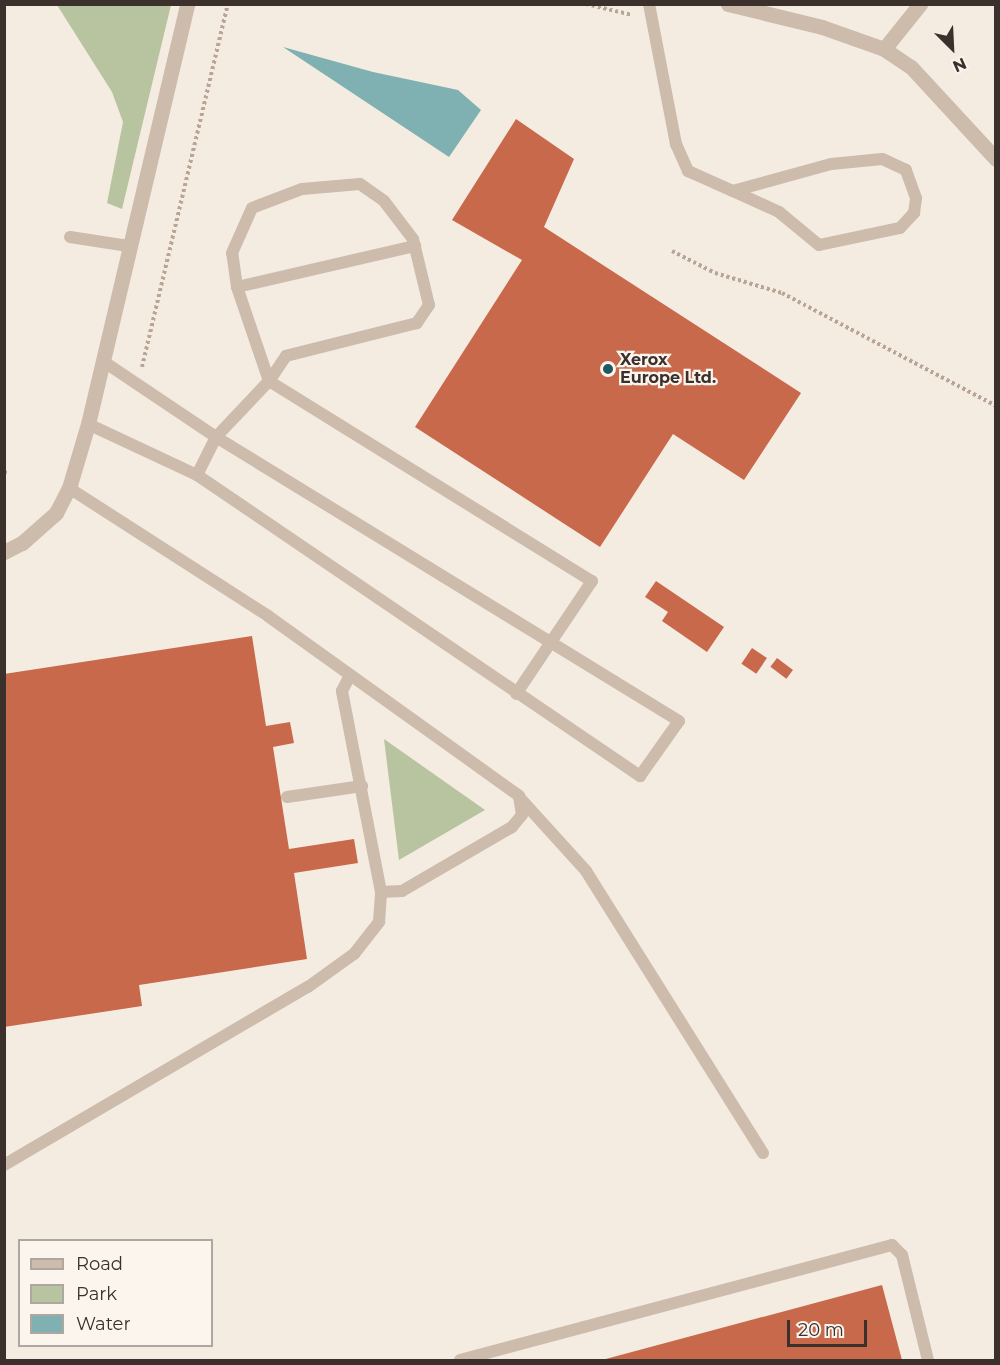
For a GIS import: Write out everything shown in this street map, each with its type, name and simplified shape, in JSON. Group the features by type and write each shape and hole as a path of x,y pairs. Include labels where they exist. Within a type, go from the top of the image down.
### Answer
{"street":[{"path":"4,552 22,543 56,513 69,488 88,424 128,246 187,4"},
{"path":"728,4 822,27 884,49 911,67 996,159"},
{"path":"884,49 920,4"}],"lane":[{"path":"649,4 676,144 688,171 779,212 819,245 900,228 914,213 916,198 906,170 882,159 831,164 734,191"},
{"path":"197,475 216,437 269,381 286,356 417,323 429,305 415,246 384,201 360,184 302,189 252,208 232,253 237,287 269,381 592,581 550,639 516,694"},
{"path":"70,237 128,246"},
{"path":"237,287 415,246"},
{"path":"88,424 197,475 516,694 640,776 679,721 550,639 216,437 103,361"},
{"path":"69,488 268,616 519,796 586,871 763,1153"},
{"path":"4,1165 308,987 354,954 380,922 381,892 342,692 350,675"},
{"path":"287,797 362,786"},
{"path":"381,892 402,891 512,827 522,815 519,796"},
{"path":"460,1360 892,1245 902,1256 928,1360"}],"path":[{"path":"138,385 228,4"},
{"path":"586,4 652,19"},
{"path":"672,251 715,273 782,293 996,406"}],"green space":[{"path":"57,5 171,5 122,209 107,203 123,122 112,92"},
{"path":"384,739 485,810 399,860"}],"water":[{"path":"283,47 373,72 458,90 481,110 449,157"}],"building":[{"name":"Xerox Europe Ltd.","path":"516,119 574,159 544,227 801,393 744,480 673,434 600,547 415,427 522,260 452,220"},
{"path":"656,581 724,627 707,652 662,621 668,612 645,597"},
{"path":"252,636 266,726 290,722 294,743 273,747 289,849 354,839 358,863 294,873 307,959 139,985 142,1006 4,1027 4,674"},
{"path":"752,648 767,658 756,674 741,664"},
{"path":"777,658 793,670 786,679 770,667"},
{"path":"882,1285 902,1360 602,1360"}],"place":[{"name":"Xerox Europe Ltd.","path":"608,369"}]}
